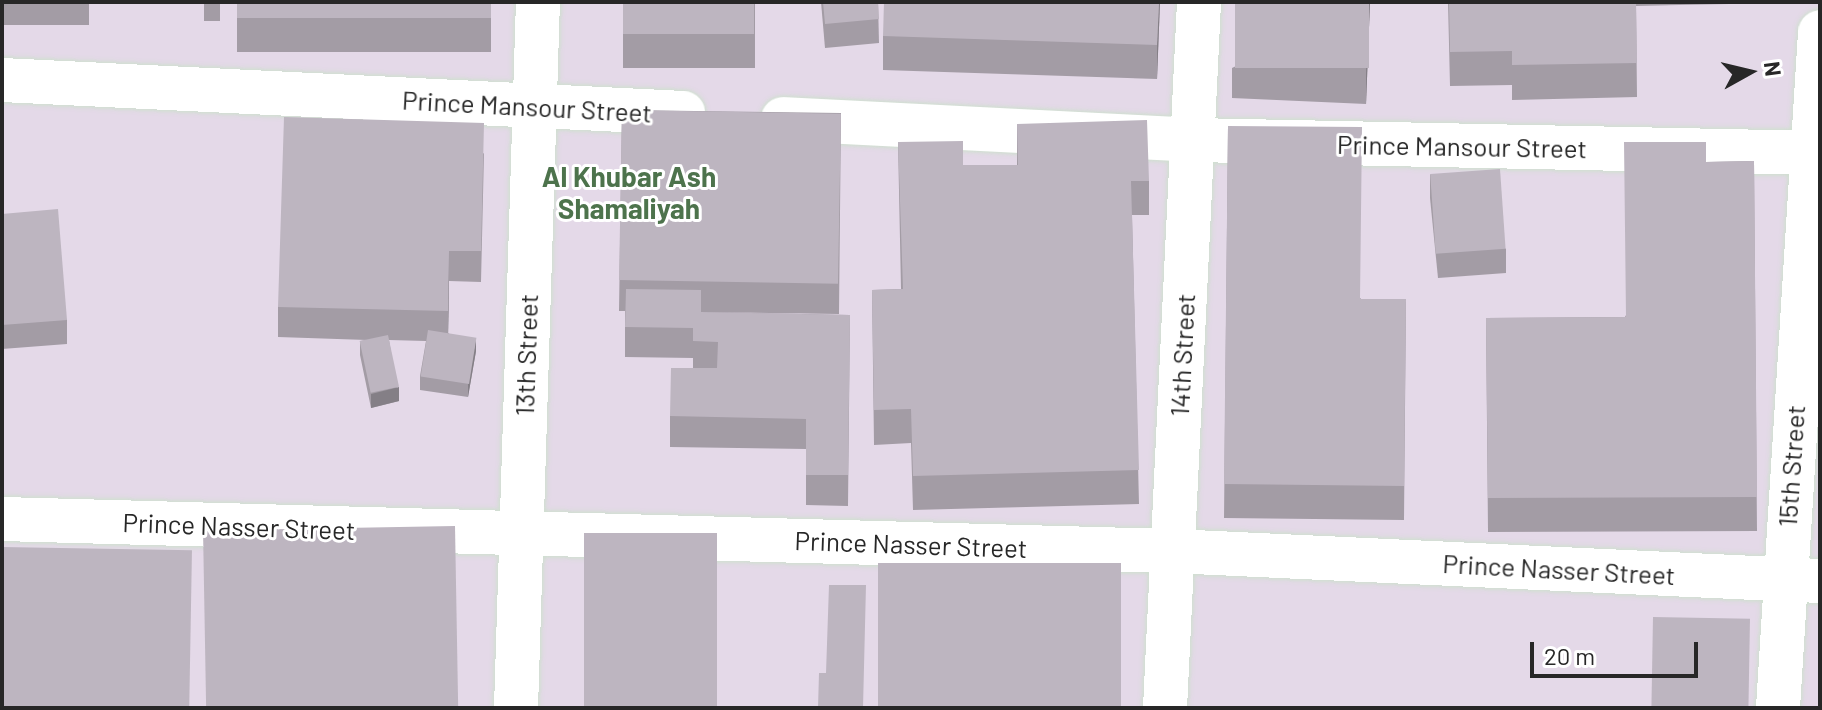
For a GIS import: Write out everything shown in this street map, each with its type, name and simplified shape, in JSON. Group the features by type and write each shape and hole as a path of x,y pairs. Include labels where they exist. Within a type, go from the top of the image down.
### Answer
{"street":[{"name":"13th Street","path":"516,708 538,2"},
{"name":"14th Street","path":"1165,708 1199,2"},
{"name":"15th Street","path":"1778,708 1802,580 1820,32"},
{"name":"Prince Mansour Street","path":"2,80 1194,140 1817,153"},
{"name":"Prince Nasser Street","path":"2,519 1172,551 1802,580"}],"building":[{"path":"237,2 491,2 491,18 237,18"},
{"path":"623,2 754,2 754,34 623,34"},
{"path":"823,2 878,2 879,19 825,24"},
{"path":"884,2 1159,2 1157,45 883,36"},
{"path":"1235,2 1369,2 1369,68 1235,68"},
{"path":"1449,2 1636,2 1637,63 1512,65 1512,51 1450,52"},
{"path":"622,110 841,114 838,284 619,280"},
{"path":"284,117 484,123 481,251 449,251 448,311 278,307"},
{"path":"1147,120 1149,181 1131,181 1139,470 913,476 911,409 874,410 872,290 903,289 898,142 963,141 963,165 1018,165 1017,124"},
{"path":"1228,126 1362,127 1360,299 1406,299 1404,486 1224,484"},
{"path":"1624,142 1706,142 1706,162 1754,161 1757,497 1488,498 1486,318 1626,317"},
{"path":"1500,169 1506,249 1436,254 1430,174"},
{"path":"58,209 67,320 2,325 2,214"},
{"path":"626,289 701,290 701,312 850,315 848,475 806,475 806,419 670,416 671,368 717,368 718,342 693,341 693,328 625,327"},
{"path":"428,330 476,338 469,384 421,376"},
{"path":"388,335 399,387 371,393 360,341"},
{"path":"455,526 458,708 206,708 203,530"},
{"path":"584,533 717,533 717,708 584,708"},
{"path":"2,547 192,550 189,708 2,708"},
{"path":"878,563 1121,563 1121,708 878,708"},
{"path":"829,585 866,585 863,708 818,708 819,673 826,673"},
{"path":"1653,617 1750,619 1748,708 1651,708"}],"district":[{"name":"Al Khubar Ash Shamaliyah","path":"629,192"}]}
